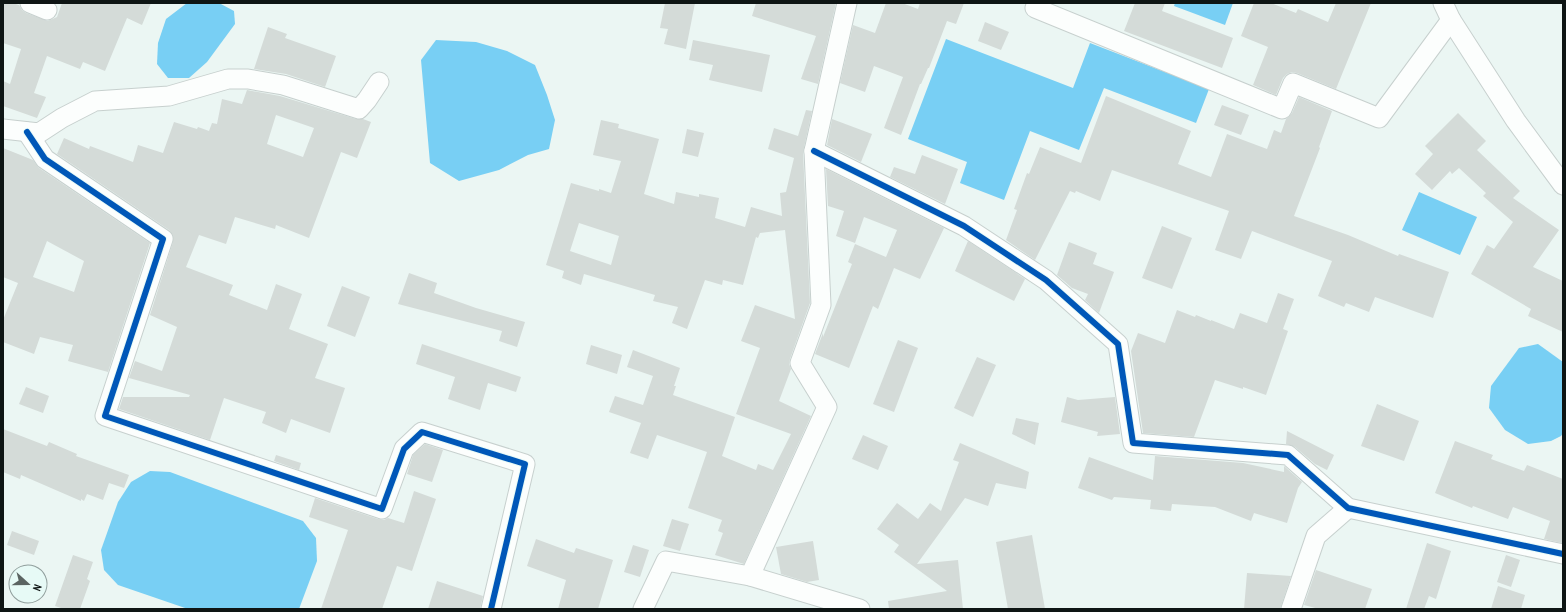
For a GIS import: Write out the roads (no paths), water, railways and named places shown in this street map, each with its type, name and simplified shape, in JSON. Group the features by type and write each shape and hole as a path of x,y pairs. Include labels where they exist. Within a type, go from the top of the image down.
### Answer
{"street":[{"path":"750,576 827,407 800,363 821,305 814,151 847,3"},
{"path":"1035,8 1282,109 1293,83 1379,118 1447,11 1516,121 1563,185"},
{"path":"3,129 39,133 62,118 95,101 169,96 228,79 248,79 283,85 359,109 379,82"},
{"path":"27,132 45,159 163,239 105,416 382,509 404,449 422,432 524,464 491,609"},
{"path":"814,151 964,226 1046,280 1118,344 1133,443 1288,455 1348,508 1563,554"},
{"path":"1292,609 1316,536 1348,508"},
{"path":"643,609 666,561 750,576 860,609"}],"water":[{"path":"187,3 219,3 234,11 235,24 207,62 189,78 168,78 157,64 158,43 166,19"},
{"path":"1175,3 1233,3 1225,25 1174,6"},
{"path":"946,39 1073,88 1090,43 1209,89 1196,123 1104,88 1079,150 1030,131 1004,200 960,183 967,162 908,139"},
{"path":"436,40 476,42 507,51 535,65 555,120 549,149 528,155 499,170 459,181 430,163 421,60"},
{"path":"1419,192 1477,217 1460,255 1402,230"},
{"path":"1538,344 1563,362 1563,433 1561,436 1551,441 1528,444 1505,430 1489,408 1491,386 1519,348"},
{"path":"150,471 170,472 303,521 316,538 317,561 299,609 188,609 118,585 104,570 101,550 118,502 131,482"}]}
